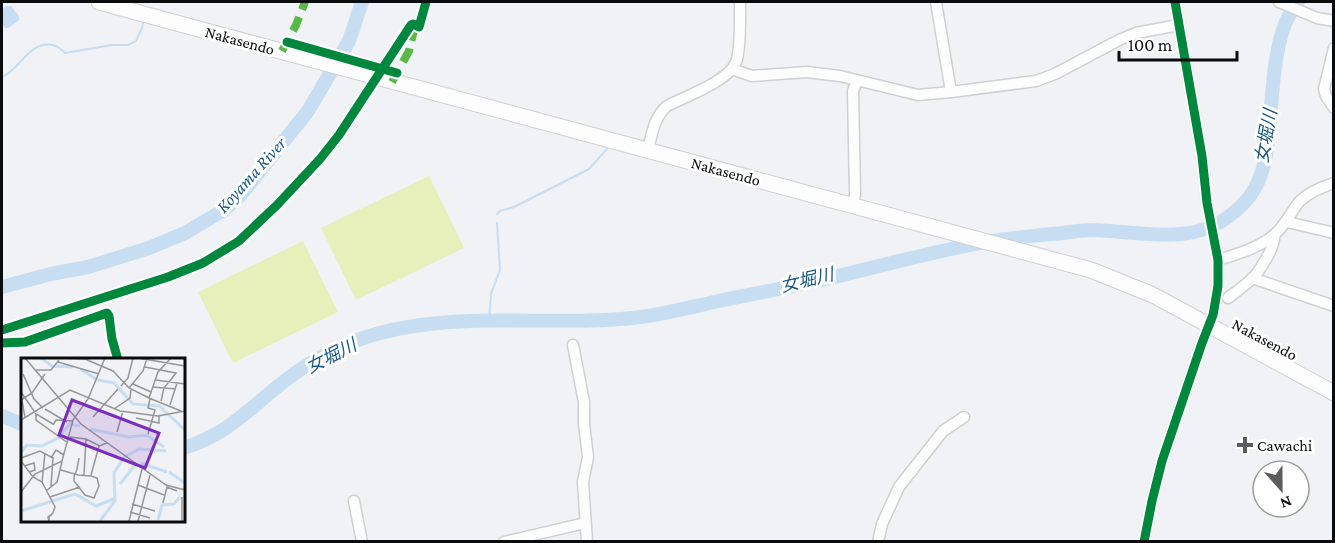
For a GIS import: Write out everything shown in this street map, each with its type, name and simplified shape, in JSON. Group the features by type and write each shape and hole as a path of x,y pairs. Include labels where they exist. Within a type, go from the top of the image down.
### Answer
{"highway":[{"name":"Nakasendo","path":"99,2 1084,268 1152,296 1334,393"}],"street":[{"path":"648,150 660,112 667,106 724,77 732,69 737,59 740,2"},
{"path":"936,2 951,92"},
{"path":"1144,542 1162,461 1213,315 1217,295 1216,246 1175,2"},
{"path":"1279,2 1317,18 1334,21"},
{"path":"732,69 752,76 807,72 840,76 918,95 951,92 1035,81 1055,74 1127,36 1179,25"},
{"path":"1334,48 1324,89 1334,108"},
{"path":"853,206 855,194 853,91 857,81"},
{"path":"1218,260 1257,246 1274,235 1287,222 1300,202 1322,187 1334,183"},
{"path":"1287,222 1334,233"},
{"path":"1228,298 1252,278 1274,245 1274,235"},
{"path":"1252,278 1334,306"},
{"path":"573,345 583,393 588,457 582,482 587,542"},
{"path":"878,542 882,524 899,487 943,431 964,417"},
{"path":"354,501 362,542"},
{"path":"504,542 585,523"}],"green space":[{"path":"429,176 464,248 356,300 321,228"},
{"path":"303,241 338,312 233,363 198,292"}],"water":[{"path":"6,6 11,6 19,16 19,20 9,28 5,28 2,24 2,10"}],"waterway":[{"name":"Koyama River","path":"2,287 88,267 149,248 185,233 224,210 239,197 308,111 349,41 362,2"},
{"name":"女堀川","path":"184,448 226,428 308,365 330,352 376,334 443,322 580,321 648,316 817,281 983,242 1087,230 1180,234 1213,226 1240,207 1250,196 1259,180 1267,148 1278,47 1286,21 1298,2"},
{"path":"2,77 37,47 55,46 65,53 112,45 128,45 136,41 144,19"},
{"path":"497,214 589,169 607,149"},
{"path":"489,321 491,294 500,270 497,223"},
{"name":"女堀川","path":"2,416 21,424"}],"marked path":[{"path":"282,51 305,2"},
{"path":"392,82 409,51 415,26"}],"cycle path":[{"path":"2,330 168,277 203,263 239,241 277,205 339,135 411,25 419,27 426,2"},
{"path":"1144,542 1162,461 1213,315 1218,286 1218,260 1175,2"},
{"path":"287,42 397,73"},
{"path":"2,343 25,342 107,313 117,358"}],"place":[{"name":"Cawachi","path":"1245,445"}]}
